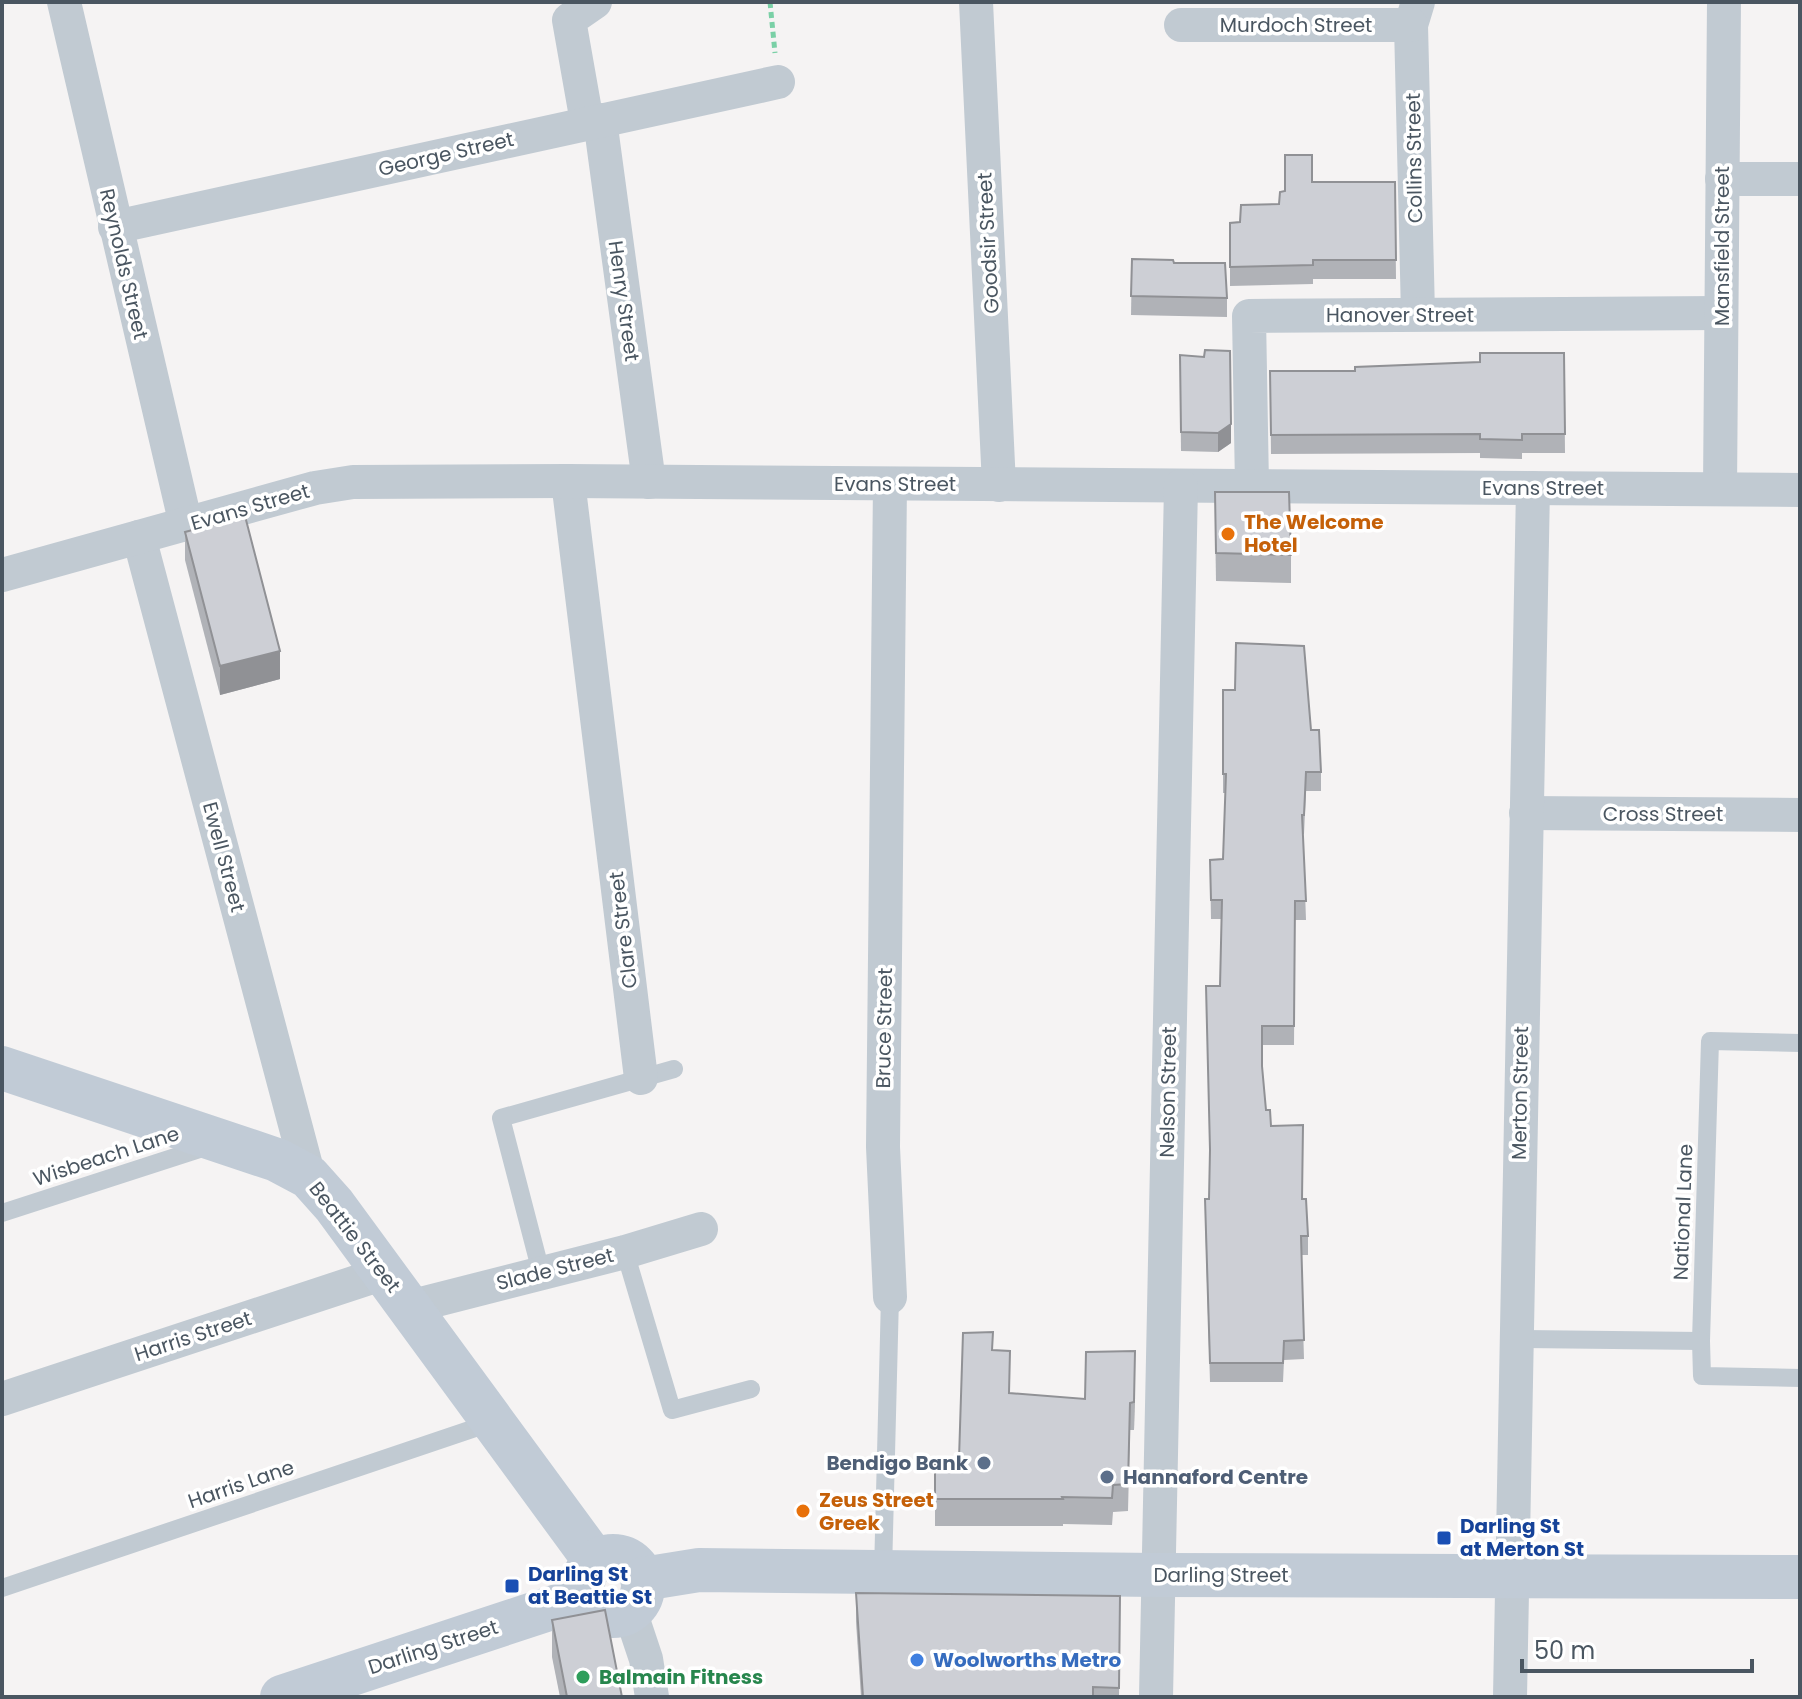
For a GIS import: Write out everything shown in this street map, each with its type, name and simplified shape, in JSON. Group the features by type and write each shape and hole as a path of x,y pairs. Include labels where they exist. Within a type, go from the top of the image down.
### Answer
{"street":[{"name":"Reynolds Street","path":"64,2 186,525"},
{"name":"Henry Street","path":"595,2 569,20 594,121 649,482"},
{"name":"Goodsir Street","path":"976,2 999,485"},
{"name":"Mansfield Street","path":"1720,489 1724,2"},
{"name":"Murdoch Street","path":"1181,25 1414,13"},
{"name":"Collins Street","path":"1414,13 1418,314"},
{"name":"George Street","path":"115,227 778,82"},
{"path":"1722,179 1800,179"},
{"name":"Hanover Street","path":"1252,486 1249,316 1721,313"},
{"name":"Clare Street","path":"568,481 641,1078"},
{"name":"Evans Street","path":"2,575 315,488 353,482 1800,490"},
{"name":"Bruce Street","path":"890,484 883,1147 890,1297"},
{"name":"Nelson Street","path":"1156,1697 1181,486"},
{"name":"Merton Street","path":"1510,1697 1533,488"},
{"name":"Ewell Street","path":"139,537 309,1177"},
{"name":"Cross Street","path":"1526,813 1800,815"},
{"name":"Beattie Street","path":"2,1068 224,1141 277,1160 309,1177 334,1205 493,1422 590,1579"},
{"name":"Slade Street","path":"396,1290 541,1272 625,1252 701,1229"},
{"name":"Harris Street","path":"2,1399 396,1290"},
{"name":"Darling Street","path":"282,1697 590,1579 604,1556 624,1557 633,1562 636,1595 699,1570 1800,1577"},
{"path":"636,1595 652,1697"}],"lane":[{"name":"National Lane","path":"1800,1043 1710,1041 1701,1341 1702,1376 1800,1378"},
{"path":"541,1272 501,1118 674,1069"},
{"name":"Wisbeach Lane","path":"2,1213 224,1141"},
{"path":"625,1252 672,1410 751,1389"},
{"name":"Bruce Street","path":"883,1572 890,1297"},
{"path":"1516,1339 1701,1341"},
{"name":"Harris Lane","path":"2,1588 493,1422"}],"path":[{"path":"770,2 778,82"}],"building":[{"path":"1285,155 1312,155 1312,182 1395,182 1396,260 1313,260 1313,265 1230,267 1230,223 1240,222 1241,205 1279,204 1280,192 1285,191"},
{"path":"1132,259 1225,263 1227,298 1131,296"},
{"path":"1205,350 1230,351 1231,424 1218,433 1181,432 1180,355 1204,357"},
{"path":"1480,353 1564,353 1565,434 1522,434 1522,440 1480,439 1480,434 1271,435 1270,371 1355,371 1355,367 1480,362"},
{"path":"1215,492 1289,492 1291,555 1216,553"},
{"path":"245,516 280,651 220,666 185,532"},
{"path":"1236,643 1304,646 1311,730 1319,730 1321,772 1306,772 1302,815 1306,901 1295,901 1294,1026 1262,1026 1262,1066 1266,1110 1270,1110 1271,1126 1303,1125 1302,1199 1306,1199 1308,1236 1301,1236 1304,1340 1284,1341 1283,1363 1210,1363 1205,1199 1209,1199 1210,1150 1206,986 1220,986 1222,900 1211,900 1210,860 1223,859 1226,774 1223,774 1223,690 1235,690"},
{"path":"993,1332 992,1350 1010,1351 1009,1393 1085,1399 1086,1352 1135,1351 1128,1484 1113,1485 1112,1498 935,1499 935,1460 959,1459 963,1333"},
{"path":"856,1593 1120,1596 1119,1688 1093,1687 1093,1697 863,1697"},
{"path":"605,1610 622,1697 567,1697 552,1620"}],"place":[{"name":"The Welcome Hotel","path":"1228,534"},
{"name":"Bendigo Bank","path":"984,1463"},
{"name":"Hannaford Centre","path":"1107,1477"},
{"name":"Zeus Street Greek","path":"803,1511"},
{"name":"Darling St at Merton St","path":"1444,1538"},
{"name":"Darling St at Beattie St","path":"512,1586"},
{"name":"Woolworths Metro","path":"917,1660"},
{"name":"Balmain Fitness","path":"583,1677"}]}
